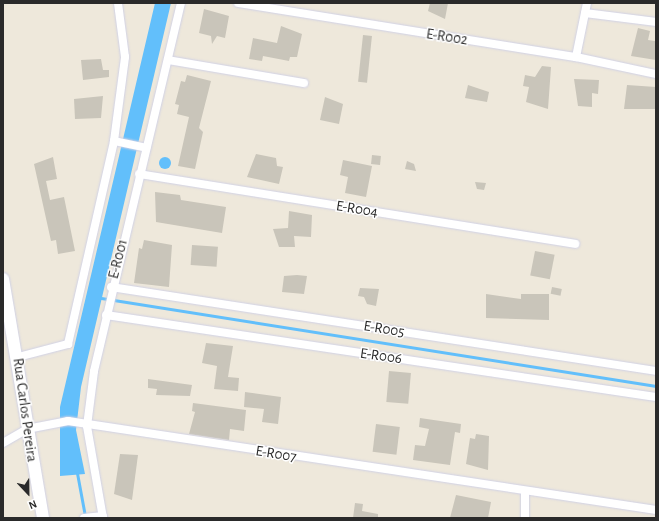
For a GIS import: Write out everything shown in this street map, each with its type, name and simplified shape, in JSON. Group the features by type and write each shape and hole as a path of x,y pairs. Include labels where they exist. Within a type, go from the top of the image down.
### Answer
{"street":[{"path":"18,357 68,344 114,141 125,57 118,3"},
{"name":"E-R001","path":"103,517 88,426 111,287 181,3"},
{"name":"E-R002","path":"238,3 576,57 656,74"},
{"path":"576,57 587,3"},
{"path":"586,13 656,22"},
{"path":"168,60 304,83"},
{"path":"114,141 146,148"},
{"name":"E-R004","path":"139,174 575,244"},
{"name":"Rua Carlos Pereira","path":"3,279 18,357 27,429 43,518"},
{"name":"E-R005","path":"111,287 656,371"},
{"name":"E-R006","path":"106,315 656,398"},
{"name":"E-R007","path":"3,443 27,429 68,421 88,426 525,492 656,510"},
{"path":"525,492 525,518"},
{"path":"87,517 103,517"}],"water":[{"path":"155,3 171,3 81,387 76,430 85,474 60,476 60,407"},
{"path":"163,157 167,157 171,163 167,169 163,169 159,165 159,161"}],"building":[{"path":"430,3 448,3 445,19 428,11"},
{"path":"204,9 229,16 225,38 217,36 212,44 211,36 199,33"},
{"path":"281,26 302,34 297,57 290,57 289,61 263,56 262,61 249,59 253,38 277,43"},
{"path":"638,28 650,31 648,40 655,41 656,60 631,56"},
{"path":"363,35 372,36 367,83 358,82"},
{"path":"101,59 103,70 109,70 109,77 83,80 81,60"},
{"path":"542,66 551,67 548,109 526,102 529,87 523,86 525,75 535,77"},
{"path":"187,75 211,81 199,128 203,132 195,169 178,166 189,117 177,114 179,105 175,104 181,81 185,82"},
{"path":"574,79 599,80 598,94 592,93 592,107 578,106"},
{"path":"468,85 489,92 487,102 465,98"},
{"path":"627,85 656,87 656,109 624,109"},
{"path":"103,96 101,118 75,119 74,99"},
{"path":"325,97 343,104 339,124 320,120"},
{"path":"256,154 276,158 277,166 283,167 279,184 247,177"},
{"path":"372,155 381,156 380,165 371,164"},
{"path":"53,157 57,179 46,181 50,200 64,197 75,251 58,254 56,240 51,241 34,164"},
{"path":"343,160 372,166 366,197 345,193 348,177 340,175"},
{"path":"407,161 414,164 416,171 405,169"},
{"path":"475,182 486,183 484,190 477,189"},
{"path":"155,192 180,195 181,200 226,207 222,233 156,222"},
{"path":"289,211 312,215 311,237 294,236 295,247 279,247 273,229 288,228"},
{"path":"144,240 172,245 169,287 134,283 139,248 142,249"},
{"path":"192,245 218,247 217,267 191,265"},
{"path":"535,251 555,255 550,279 530,276"},
{"path":"284,276 307,276 304,294 282,292"},
{"path":"552,287 562,289 560,296 551,294"},
{"path":"360,288 379,289 376,306 367,304 364,297 358,296"},
{"path":"486,294 521,299 521,294 549,294 549,320 486,318"},
{"path":"206,343 233,346 228,377 239,378 238,391 214,389 217,366 202,363"},
{"path":"389,371 411,373 408,404 386,402"},
{"path":"148,379 192,385 190,396 156,395 157,389 148,388"},
{"path":"245,392 281,397 278,424 262,422 264,409 244,407"},
{"path":"193,403 246,410 244,431 230,429 229,440 189,434 195,412 192,411"},
{"path":"420,418 461,424 460,433 455,432 450,465 413,460 415,445 425,446 429,429 419,427"},
{"path":"376,424 400,427 396,455 373,452"},
{"path":"476,434 489,436 488,470 466,464 470,438 475,439"},
{"path":"120,454 138,455 132,500 114,494"},
{"path":"456,495 491,502 488,518 450,518"},
{"path":"355,503 363,504 362,511 378,514 378,518 353,518"}],"waterway":[{"path":"101,298 656,386"},
{"path":"77,473 85,516"}]}
